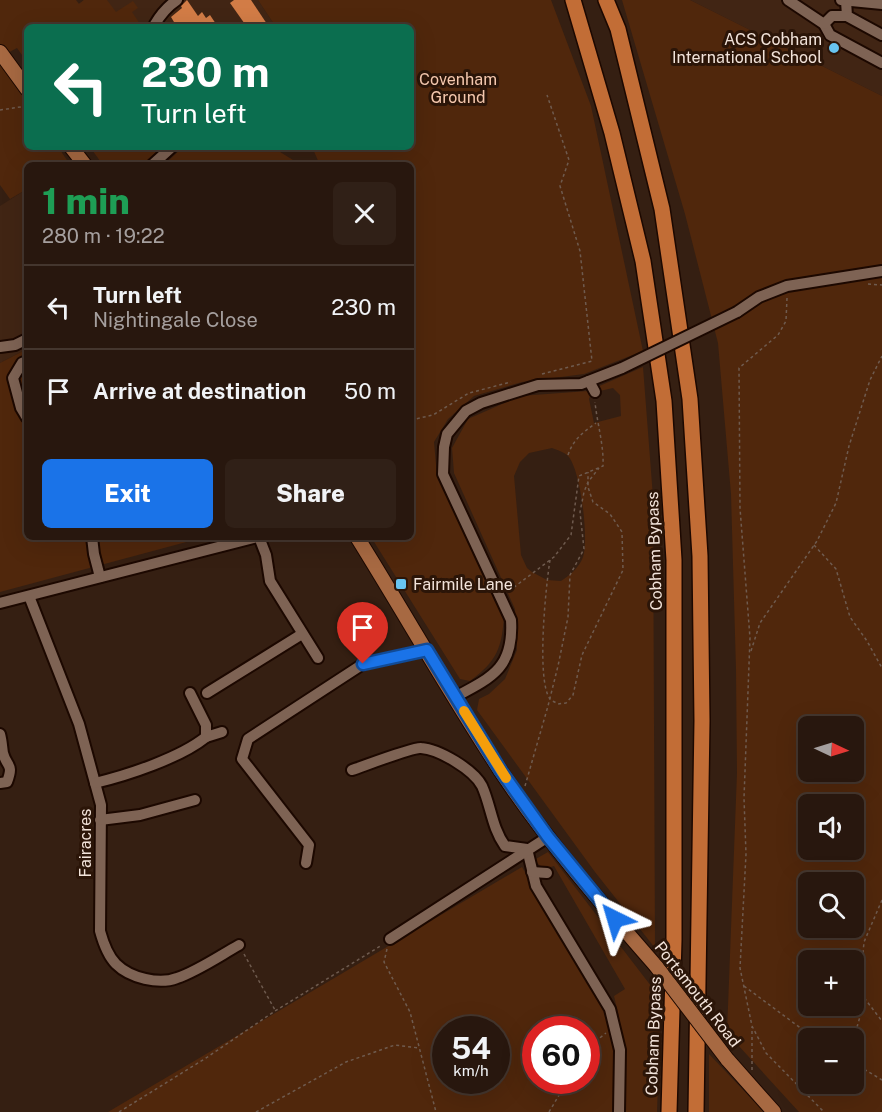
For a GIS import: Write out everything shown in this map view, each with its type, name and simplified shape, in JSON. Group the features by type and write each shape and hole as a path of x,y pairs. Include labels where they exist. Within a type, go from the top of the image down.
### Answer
{"highway":[{"name":"Cobham Bypass","path":"573,0 612,132 643,261 664,401 674,560 674,940 669,1112"},
{"path":"606,0 618,29 662,209 690,399 700,556 702,721 696,1112"}],"main road":[{"path":"0,52 24,85"},
{"path":"73,150 83,162"},
{"name":"Portsmouth Road","path":"359,540 501,771 548,837 656,966 727,1059 774,1112"}],"street":[{"path":"155,24 169,5 177,0"},
{"path":"788,0 824,24 830,35 882,63"},
{"path":"847,16 844,1 882,4"},
{"path":"824,24 832,16 847,16 882,35"},
{"path":"155,162 169,150"},
{"path":"455,697 489,679 509,654 512,641 511,620 443,474 447,434 466,411 481,403 538,385 581,384 589,381 622,368 737,312 759,297 787,286 882,271"},
{"path":"0,347 15,345 24,340"},
{"path":"24,362 13,378 24,413"},
{"path":"589,381 595,392"},
{"path":"92,540 100,577"},
{"path":"0,603 246,540"},
{"path":"259,540 266,555 270,581 318,658"},
{"name":"Fairacres","path":"29,596 79,724 101,804 100,931 104,946 116,964 135,975 156,981 176,979 239,945"},
{"path":"207,693 302,634"},
{"path":"306,863 309,845 242,759 248,739 363,664 427,650"},
{"path":"190,693 206,725 206,737"},
{"path":"95,783 118,777 193,748 206,737 222,732"},
{"path":"0,734 4,746 2,754 8,761 10,771 6,782 0,783"},
{"path":"351,770 421,748 449,758 466,768 481,785 497,835 505,846 527,849"},
{"path":"100,820 140,815 195,800"},
{"path":"390,939 548,837"},
{"path":"527,849 536,886 610,1009 620,1050 619,1112"},
{"path":"532,872 547,873"}],"path":[{"path":"535,376 592,362 580,250 561,186 569,160 547,95"},
{"path":"0,110 24,106"},
{"path":"751,1086 752,1026 740,968 746,854 744,798 749,655 740,508 739,368 778,335 786,321 787,286"},
{"path":"749,655 760,623 814,545 836,503 849,446 870,380 882,356"},
{"path":"414,419 433,415 470,393 512,382"},
{"path":"521,799 550,699 568,617 570,575 584,549 580,513 584,492 588,482 603,466 604,456 597,423 595,392"},
{"path":"568,455 582,433 597,423"},
{"path":"508,591 550,560 571,535 579,476 599,468"},
{"path":"550,560 544,614 543,665 550,699 558,704 566,703 573,695 582,655 623,570 622,531 610,514 594,502 588,482 588,472"},
{"path":"814,545 836,569 850,617 882,668"},
{"path":"857,1027 865,999 861,976 864,942 882,900"},
{"path":"119,1112 206,1058 275,1011 370,954 390,939"},
{"path":"390,939 384,962 410,1012 436,1112"},
{"path":"239,945 275,1011"},
{"path":"744,986 801,1028"},
{"path":"865,999 882,1022"},
{"path":"752,1026 766,1053 824,1112"},
{"path":"600,1037 609,1030"},
{"path":"256,1112 346,1062 395,1045 420,1048"},
{"path":"864,1069 882,1080"},
{"path":"549,1112 560,1094"}],"shaded area":[{"path":"84,0 258,0 274,24 50,24"},
{"name":"ACS Cobham International School","path":"690,0 882,0 882,96"},
{"path":"24,191 24,351 0,363 0,206"}],"green space":[{"path":"0,0 76,0 79,4 84,0 107,0 116,12 133,1 138,8 132,12 140,24 24,24 24,58 17,48 0,57"},
{"name":"Covenham Ground","path":"258,0 551,0 591,106 643,351 584,374 522,382 474,396 448,419 434,442 437,476 504,615 502,636 496,653 486,667 470,681 460,679 373,540 414,540 414,162 319,162 313,150 414,150 414,24 274,24"},
{"path":"622,0 690,0 882,96 882,1112 799,1112 727,1033 737,773 736,669 731,494 718,343 685,214"},
{"path":"0,58 24,94 24,150 60,150 68,162 24,162 24,191 10,199 0,185"},
{"path":"92,150 161,150 147,162 101,162"},
{"path":"180,150 277,150 294,162 167,162"},
{"path":"24,351 24,540 194,540 0,592 0,363"},
{"path":"643,367 653,497 655,948 595,872 477,710 479,699 489,694 505,679 517,650 515,609 454,473 452,448 468,419 520,396 588,391","holes":["613,388 620,395 621,416 594,423 589,399 591,393","552,448 568,456 573,464 583,505 585,536 583,557 577,568 561,581 547,580 532,572 527,568 521,555 514,476 520,462 529,453"]},
{"path":"548,852 661,999 657,1112 108,1112 522,867 603,1007 619,1017 614,996 625,989 554,866 544,869 534,860"},
{"path":"709,1054 764,1112 709,1112"}],"building":[{"path":"187,0 198,16 202,12 206,18 210,15 216,24 175,24 171,17 182,8 181,6"},
{"path":"234,0 251,0 267,24 245,24 230,3"}],"slow traffic":[{"path":"464,711 506,778"}],"place":[{"name":"ACS Cobham International School","path":"834,48"},
{"name":"Fairmile Lane","path":"401,584"}],"route":[{"path":"363,664 427,650 501,771 548,837 615,919"}]}
